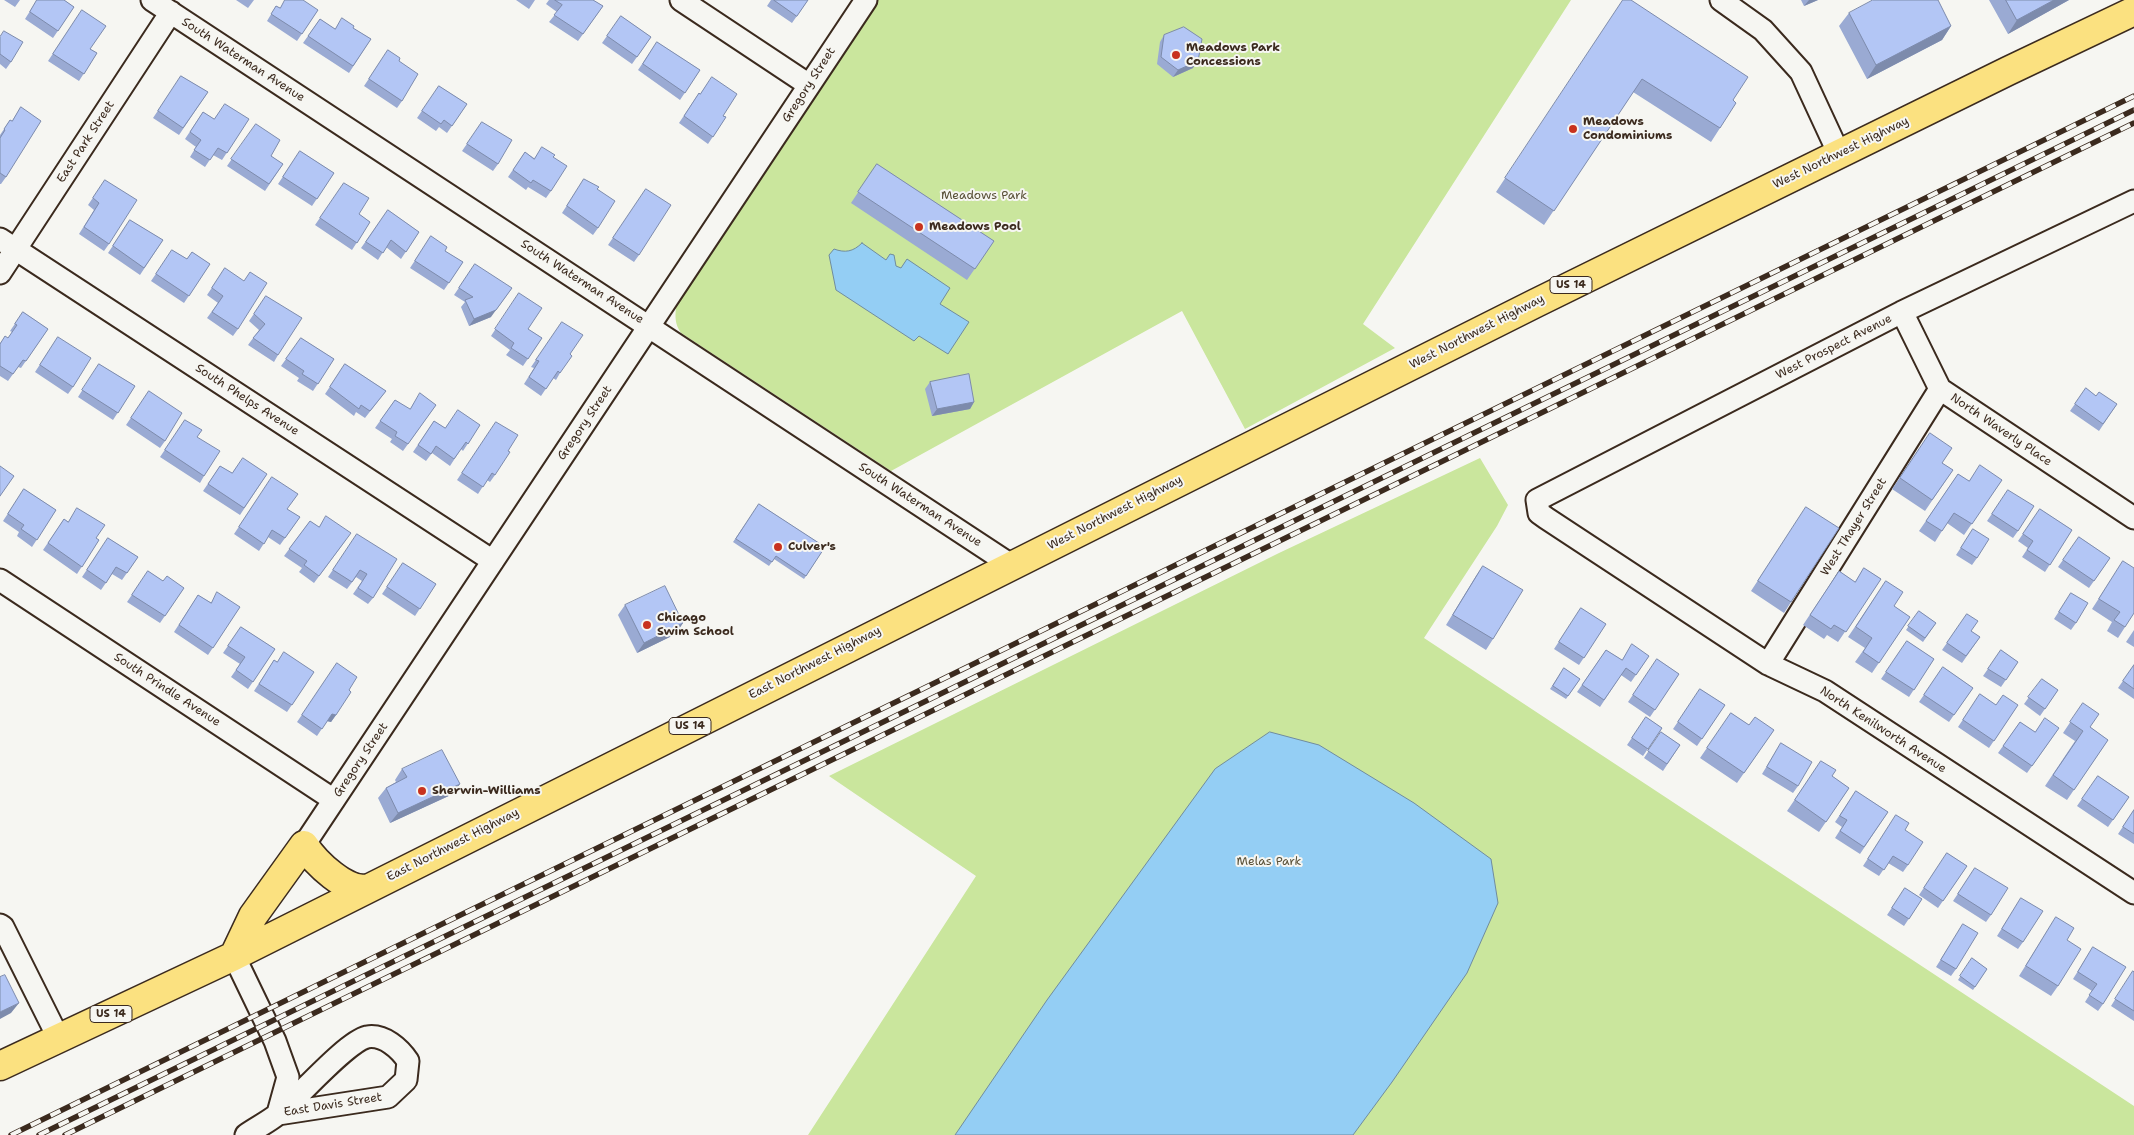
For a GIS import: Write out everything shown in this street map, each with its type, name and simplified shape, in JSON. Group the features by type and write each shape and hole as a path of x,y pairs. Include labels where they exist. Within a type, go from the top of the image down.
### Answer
{"main road":[{"name":"West Northwest Highway","path":"1011,565 1536,302 2134,11"},
{"name":"East Northwest Highway","path":"0,1066 234,956 1011,565"},
{"path":"234,956 253,916 304,845 319,863 344,882 358,890 369,888"}],"street":[{"name":"South Waterman Avenue","path":"152,0 1011,565"},
{"path":"681,0 810,85"},
{"name":"Gregory Street","path":"304,845 866,0"},
{"path":"1721,0 1763,30 1801,72 1840,154"},
{"name":"East Park Street","path":"0,272 8,244 171,12"},
{"name":"West Prospect Avenue","path":"1537,500 1902,312 2134,201"},
{"name":"South Phelps Avenue","path":"8,244 493,560"},
{"name":"North Waverly Place","path":"1902,312 1940,389 2134,518"},
{"name":"West Thayer Street","path":"1768,664 1940,389"},
{"name":"North Kenilworth Avenue","path":"1537,500 1539,513 1546,518 1768,664 1826,691 2134,893"},
{"name":"South Prindle Avenue","path":"0,580 334,800"},
{"path":"0,924 4,927 59,1039"},
{"name":"East Davis Street","path":"234,956 276,1042 288,1076 278,1114"},
{"name":"East Davis Street","path":"246,1135 278,1114 346,1050 367,1037 381,1038 400,1050 408,1061 406,1080 388,1097 278,1114"}],"green space":[{"name":"Meadows Park","path":"878,0 1571,0 1363,324 1395,348 1245,429 1182,311 891,471 681,333 676,318 676,307"},
{"name":"Melas Park","path":"1480,458 1508,505 1497,526 1424,638 2134,1106 2134,1135 808,1135 976,876 829,776 1279,553"}],"water":[{"path":"862,243 886,260 890,254 894,255 896,266 901,268 907,259 950,288 940,304 969,322 948,354 919,336 914,341 836,290 829,255 834,249 849,251"},
{"path":"1270,732 1319,745 1414,803 1491,859 1498,903 1467,973 1353,1135 955,1135 1047,1000 1215,769"}],"building":[{"path":"37,0 64,0 74,7 58,31 30,12"},
{"path":"285,0 303,0 318,10 302,34 271,14 276,6 280,8"},
{"path":"555,0 593,0 603,6 583,34 554,15 562,5"},
{"path":"774,0 808,0 797,16"},
{"name":"Meadows Condominiums","path":"1623,0 1631,0 1748,77 1733,100 1736,103 1720,128 1642,79 1554,211 1505,178"},
{"path":"1873,0 1938,0 1951,26 1876,65 1849,13"},
{"path":"2006,0 2054,0 2017,20"},
{"path":"82,10 106,26 90,49 97,53 84,74 53,54"},
{"path":"621,16 651,37 637,57 607,36"},
{"path":"342,18 354,26 353,28 371,39 353,66 308,36 320,19 335,29"},
{"name":"Meadows Park Concessions","path":"1184,27 1202,39 1198,61 1178,70 1161,57 1164,35"},
{"path":"4,31 23,42 11,62 0,54 0,37"},
{"path":"657,42 700,70 685,93 643,64"},
{"path":"388,50 400,58 399,61 418,74 402,101 369,79"},
{"path":"181,76 208,92 183,128 158,111"},
{"path":"712,77 737,94 723,116 726,117 713,137 684,116"},
{"path":"439,86 467,104 452,126 444,120 441,124 422,111"},
{"path":"225,104 249,119 227,153 218,148 210,160 194,150 201,140 190,132 203,112 214,119"},
{"path":"21,107 41,121 6,177 0,173 0,138 10,120 12,121"},
{"path":"482,122 512,140 498,164 467,144"},
{"path":"256,124 280,140 271,156 283,164 269,184 231,159"},
{"path":"542,147 567,166 551,191 533,180 531,183 513,170 525,152 534,159"},
{"path":"300,151 334,173 317,199 283,177"},
{"name":"Meadows Pool","path":"877,164 994,241 975,269 858,192"},
{"path":"584,179 599,187 597,189 615,201 598,228 567,206"},
{"path":"105,180 137,200 109,244 84,227 99,203 93,198"},
{"path":"344,183 369,198 359,214 370,222 357,243 320,218"},
{"path":"646,189 671,205 639,255 613,238"},
{"path":"388,210 419,232 406,252 391,240 383,253 366,242"},
{"path":"130,220 163,240 144,268 113,246"},
{"path":"431,236 447,247 445,251 463,262 449,283 415,261"},
{"path":"172,250 187,259 192,252 210,264 189,296 156,274"},
{"path":"475,264 512,288 496,310 474,319 465,300 473,297 459,288"},
{"path":"225,268 244,281 250,272 267,283 238,329 212,312 223,296 212,288"},
{"path":"519,293 542,308 528,329 542,338 528,359 511,348 514,343 495,329"},
{"path":"266,296 302,318 278,355 253,338 265,324 254,314"},
{"path":"23,312 48,329 26,361 23,360 13,374 0,366 0,344 5,336 8,338"},
{"path":"562,322 583,335 570,354 572,356 560,373 558,371 546,389 529,377 539,361 536,360"},
{"path":"58,337 91,358 73,387 40,365"},
{"path":"301,338 334,359 318,384 302,374 304,371 286,359"},
{"path":"99,364 135,386 118,413 82,390"},
{"path":"345,364 386,391 370,411 361,405 359,409 330,387"},
{"path":"969,374 974,402 937,409 930,382"},
{"path":"2086,388 2096,396 2099,392 2117,404 2103,424 2075,404"},
{"path":"149,391 182,413 165,441 131,418"},
{"path":"420,393 436,405 408,444 395,436 397,432 380,421 395,400 410,409"},
{"path":"458,410 480,425 468,444 466,442 454,459 436,446 431,454 418,445 434,421 445,428"},
{"path":"185,420 202,430 197,437 220,451 204,476 165,450"},
{"path":"496,422 518,435 508,451 510,452 495,475 492,473 483,487 462,473"},
{"path":"1930,433 1952,448 1942,463 1953,470 1932,500 1900,478"},
{"path":"243,458 267,474 244,508 208,484 220,466 232,473"},
{"path":"1980,465 2002,480 1972,524 1954,513 1942,531 1926,521 1958,474 1969,481"},
{"path":"0,466 14,476 0,496"},
{"path":"272,477 298,494 287,509 300,517 285,538 272,530 264,544 239,527"},
{"path":"24,489 56,510 37,540 21,529 24,525 8,514"},
{"path":"2008,490 2034,506 2018,531 1992,514"},
{"name":"Culver's","path":"759,504 825,547 806,576 776,556 772,562 736,539"},
{"path":"1806,507 1839,528 1791,602 1758,581"},
{"path":"77,508 105,525 96,538 99,540 82,567 48,543 64,519 68,522"},
{"path":"2040,509 2072,530 2050,565 2027,550 2033,541 2023,534"},
{"path":"326,516 351,533 319,576 304,565 307,561 289,549 310,521 319,527"},
{"path":"1973,529 1989,539 1977,558 1961,548"},
{"path":"357,534 397,559 373,598 358,588 367,574 360,570 352,582 333,570"},
{"path":"2079,537 2110,558 2094,581 2063,560"},
{"path":"108,538 138,557 127,573 116,567 106,583 87,570"},
{"path":"2123,561 2134,568 2134,613 2125,627 2114,620 2120,612 2099,599"},
{"path":"403,563 436,584 420,609 387,587"},
{"path":"1483,566 1523,590 1493,639 1453,615"},
{"path":"1864,568 1881,579 1846,632 1834,625 1831,629 1810,615 1839,571 1855,582"},
{"path":"148,571 163,581 167,576 184,588 165,616 132,595"},
{"path":"1886,581 1903,592 1894,606 1910,617 1879,663 1863,652 1872,638 1856,627"},
{"name":"Chicago Swim School","path":"665,586 683,623 644,643 625,605"},
{"path":"217,592 240,607 213,648 179,625 198,595 211,603"},
{"path":"2071,593 2088,603 2076,623 2059,612"},
{"path":"1581,608 1606,624 1584,658 1559,642"},
{"path":"1919,611 1936,623 1925,638 1908,626"},
{"path":"1967,614 1978,621 1971,631 1980,637 1966,656 1947,643"},
{"path":"241,627 275,649 253,682 236,670 245,657 228,646"},
{"path":"1907,641 1934,659 1914,690 1886,672"},
{"path":"1632,644 1649,656 1636,675 1626,668 1604,700 1582,685 1606,650 1622,660"},
{"path":"2001,650 2018,662 2006,680 1988,669"},
{"path":"284,652 314,672 292,705 259,684 274,660 277,662"},
{"path":"1657,659 1679,674 1655,710 1633,695"},
{"path":"337,663 357,677 349,690 351,692 336,715 332,714 322,729 302,715"},
{"path":"2134,665 2134,689 2123,681"},
{"path":"1943,667 1973,688 1954,715 1924,695"},
{"path":"1564,668 1580,679 1568,696 1553,686"},
{"path":"2042,679 2058,690 2045,709 2028,697"},
{"path":"1700,689 1725,705 1702,739 1678,722"},
{"path":"1980,694 1996,705 2003,695 2018,705 1994,741 1963,720"},
{"path":"2083,703 2099,714 2090,727 2108,740 2074,790 2053,775 2083,731 2070,722"},
{"path":"1731,713 1749,725 1755,717 1774,730 1744,773 1707,748"},
{"path":"1646,717 1662,728 1648,749 1632,738"},
{"path":"2045,718 2059,728 2032,766 2003,746 2020,722 2035,732"},
{"path":"1661,732 1680,745 1667,764 1648,751"},
{"path":"1781,743 1812,762 1798,786 1767,767"},
{"name":"Sherwin-Williams","path":"442,750 460,784 398,813 386,788 407,777 402,769"},
{"path":"1821,761 1836,770 1832,776 1849,788 1826,822 1795,800"},
{"path":"2098,776 2129,797 2113,820 2082,799"},
{"path":"1856,791 1888,812 1864,847 1840,831 1847,820 1840,816"},
{"path":"2134,810 2134,834 2123,827"},
{"path":"1896,815 1909,823 1905,830 1923,842 1908,865 1893,856 1884,870 1868,859"},
{"path":"1947,853 1967,866 1943,901 1924,888"},
{"path":"1975,868 2008,888 1991,915 1958,894"},
{"path":"1905,888 1922,899 1909,919 1892,908"},
{"path":"2021,898 2043,911 2023,942 2002,929"},
{"path":"2056,917 2074,928 2067,940 2081,949 2058,986 2026,966"},
{"path":"1963,924 1978,933 1956,969 1941,960"},
{"path":"2093,947 2126,967 2103,1004 2089,995 2097,984 2078,972"},
{"path":"1972,958 1987,969 1975,987 1960,976"},
{"path":"2134,972 2134,1011 2115,999"},
{"path":"5,975 19,1003 0,1012 0,977"}],"railway":[{"path":"11,1135 2134,96"},
{"path":"39,1135 2134,110"},
{"path":"65,1135 2134,123"}],"place":[{"name":"Meadows Park Concessions","path":"1176,55"},
{"name":"Meadows Condominiums","path":"1573,129"},
{"name":"Meadows Pool","path":"919,227"},
{"name":"Culver's","path":"778,547"},
{"name":"Chicago Swim School","path":"647,625"},
{"name":"Sherwin-Williams","path":"422,791"}]}
